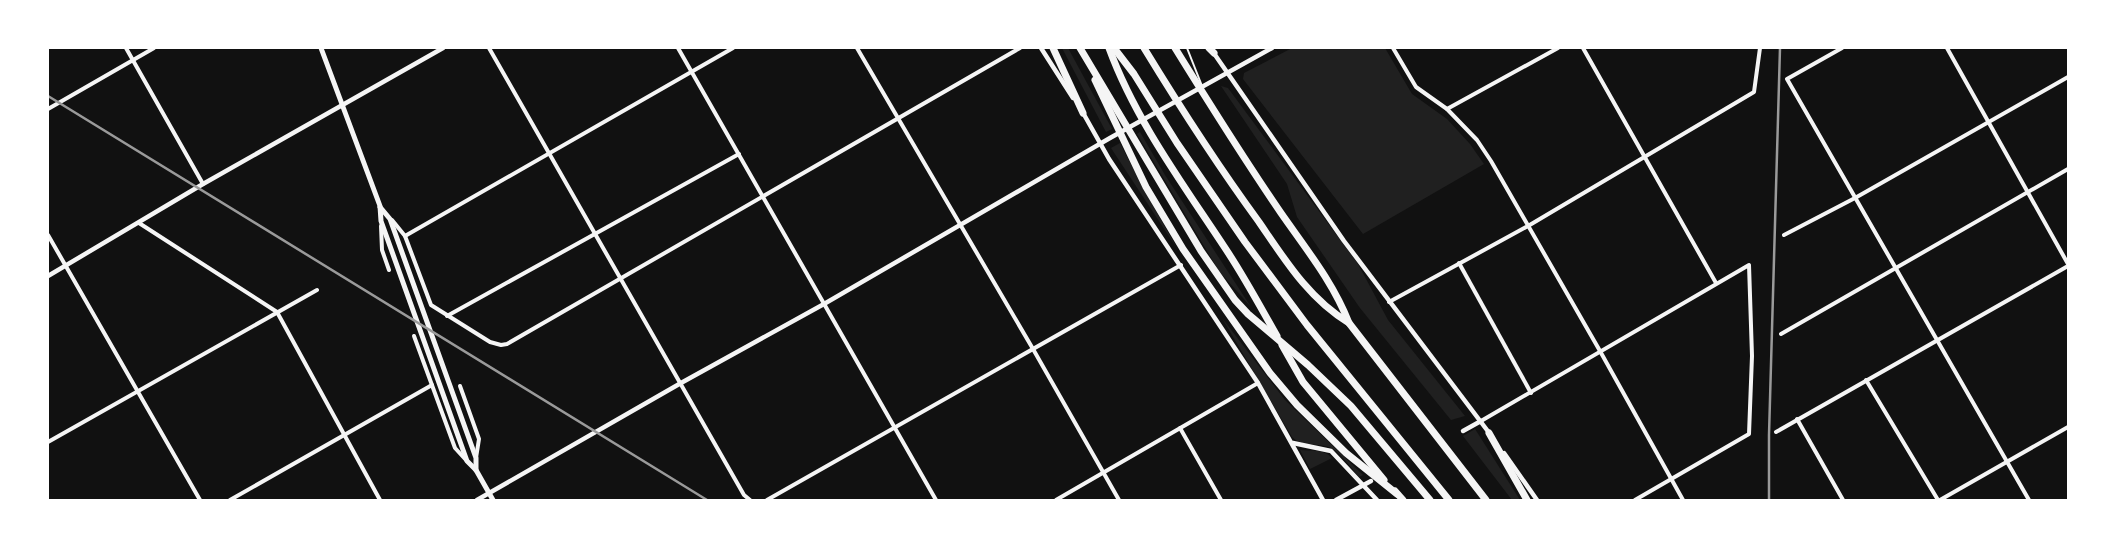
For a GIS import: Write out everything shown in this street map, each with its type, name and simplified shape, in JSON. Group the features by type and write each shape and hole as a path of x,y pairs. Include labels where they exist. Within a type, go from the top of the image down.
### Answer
{"highway":[{"path":"1053,48 1083,114"},
{"path":"1080,48 1217,276 1248,314 1308,365 1351,406 1430,500"},
{"path":"1109,48 1121,81 1164,156 1245,279 1303,382 1329,416 1396,494"},
{"path":"1114,48 1134,74 1208,190 1244,242 1307,325 1449,500"},
{"path":"1144,48 1211,154 1306,288 1333,314 1349,323"},
{"path":"1175,48 1281,213 1326,276 1342,304 1349,323 1486,500"},
{"path":"1084,55 1108,111 1146,187 1183,249 1270,373 1297,405 1346,452 1403,500"},
{"path":"1490,433 1527,500"}],"main road":[{"path":"321,48 380,206 381,221 467,461 476,470 493,500"},
{"path":"380,206 390,219 476,458 476,470"}],"street":[{"path":"126,48 203,184"},
{"path":"48,109 154,48"},
{"path":"48,276 203,184 443,48"},
{"path":"489,48 744,495 750,500"},
{"path":"678,48 936,500"},
{"path":"405,236 733,48"},
{"path":"858,48 1119,500"},
{"path":"390,219 405,236 428,298 436,309 490,342 501,345 513,341 1020,48"},
{"path":"1041,48 1100,144 1258,383 1323,500"},
{"path":"477,500 680,383 824,304 1110,138 1272,48"},
{"path":"1393,48 1416,87 1447,109 1477,140 1600,351 1683,500"},
{"path":"1447,109 1558,48"},
{"path":"1583,48 1716,283"},
{"path":"1389,302 1528,226 1754,92 1760,48"},
{"path":"1842,48 1787,79 2029,500"},
{"path":"1776,432 2068,265 1947,48"},
{"path":"1211,49 1344,241 1490,433 1537,500"},
{"path":"1784,235 1855,198 2068,76"},
{"path":"447,316 739,154"},
{"path":"1781,334 2068,168"},
{"path":"381,221 382,250 389,270"},
{"path":"140,222 278,312 380,500"},
{"path":"48,235 200,500"},
{"path":"1459,263 1530,393"},
{"path":"767,500 1181,265"},
{"path":"1463,431 1749,265 1752,356 1749,434 1635,500"},
{"path":"48,442 317,290"},
{"path":"414,336 455,448 467,461"},
{"path":"1866,380 1939,500 2068,427"},
{"path":"1056,500 1258,383"},
{"path":"230,500 432,385"},
{"path":"460,386 479,439 476,458"},
{"path":"1796,420 1843,500"},
{"path":"1180,428 1221,500"},
{"path":"1293,443 1331,451 1377,500"},
{"path":"1336,500 1371,482"}],"lane":[{"path":"1186,48 1211,106"}],"shaded area":[{"path":"1062,48 1068,48 1112,129 1106,132"},
{"path":"1292,48 1385,48 1412,94 1447,119 1470,144 1484,164 1363,234 1243,79 1244,73"},
{"path":"1221,86 1228,88 1358,264 1388,320 1465,416 1451,420 1360,308 1297,217 1287,184"},
{"path":"1140,132 1165,175 1251,307 1219,271 1137,134"},
{"path":"1120,143 1143,188 1178,250 1111,148"},
{"path":"1222,318 1285,400 1363,475 1359,477 1343,457 1331,448 1301,443 1292,437"},
{"path":"1475,429 1520,500 1512,500 1463,436"},
{"path":"1300,450 1322,452 1332,458 1310,469"}],"railway":[{"path":"1769,500 1769,435 1780,48"},
{"path":"48,96 707,500"}]}
